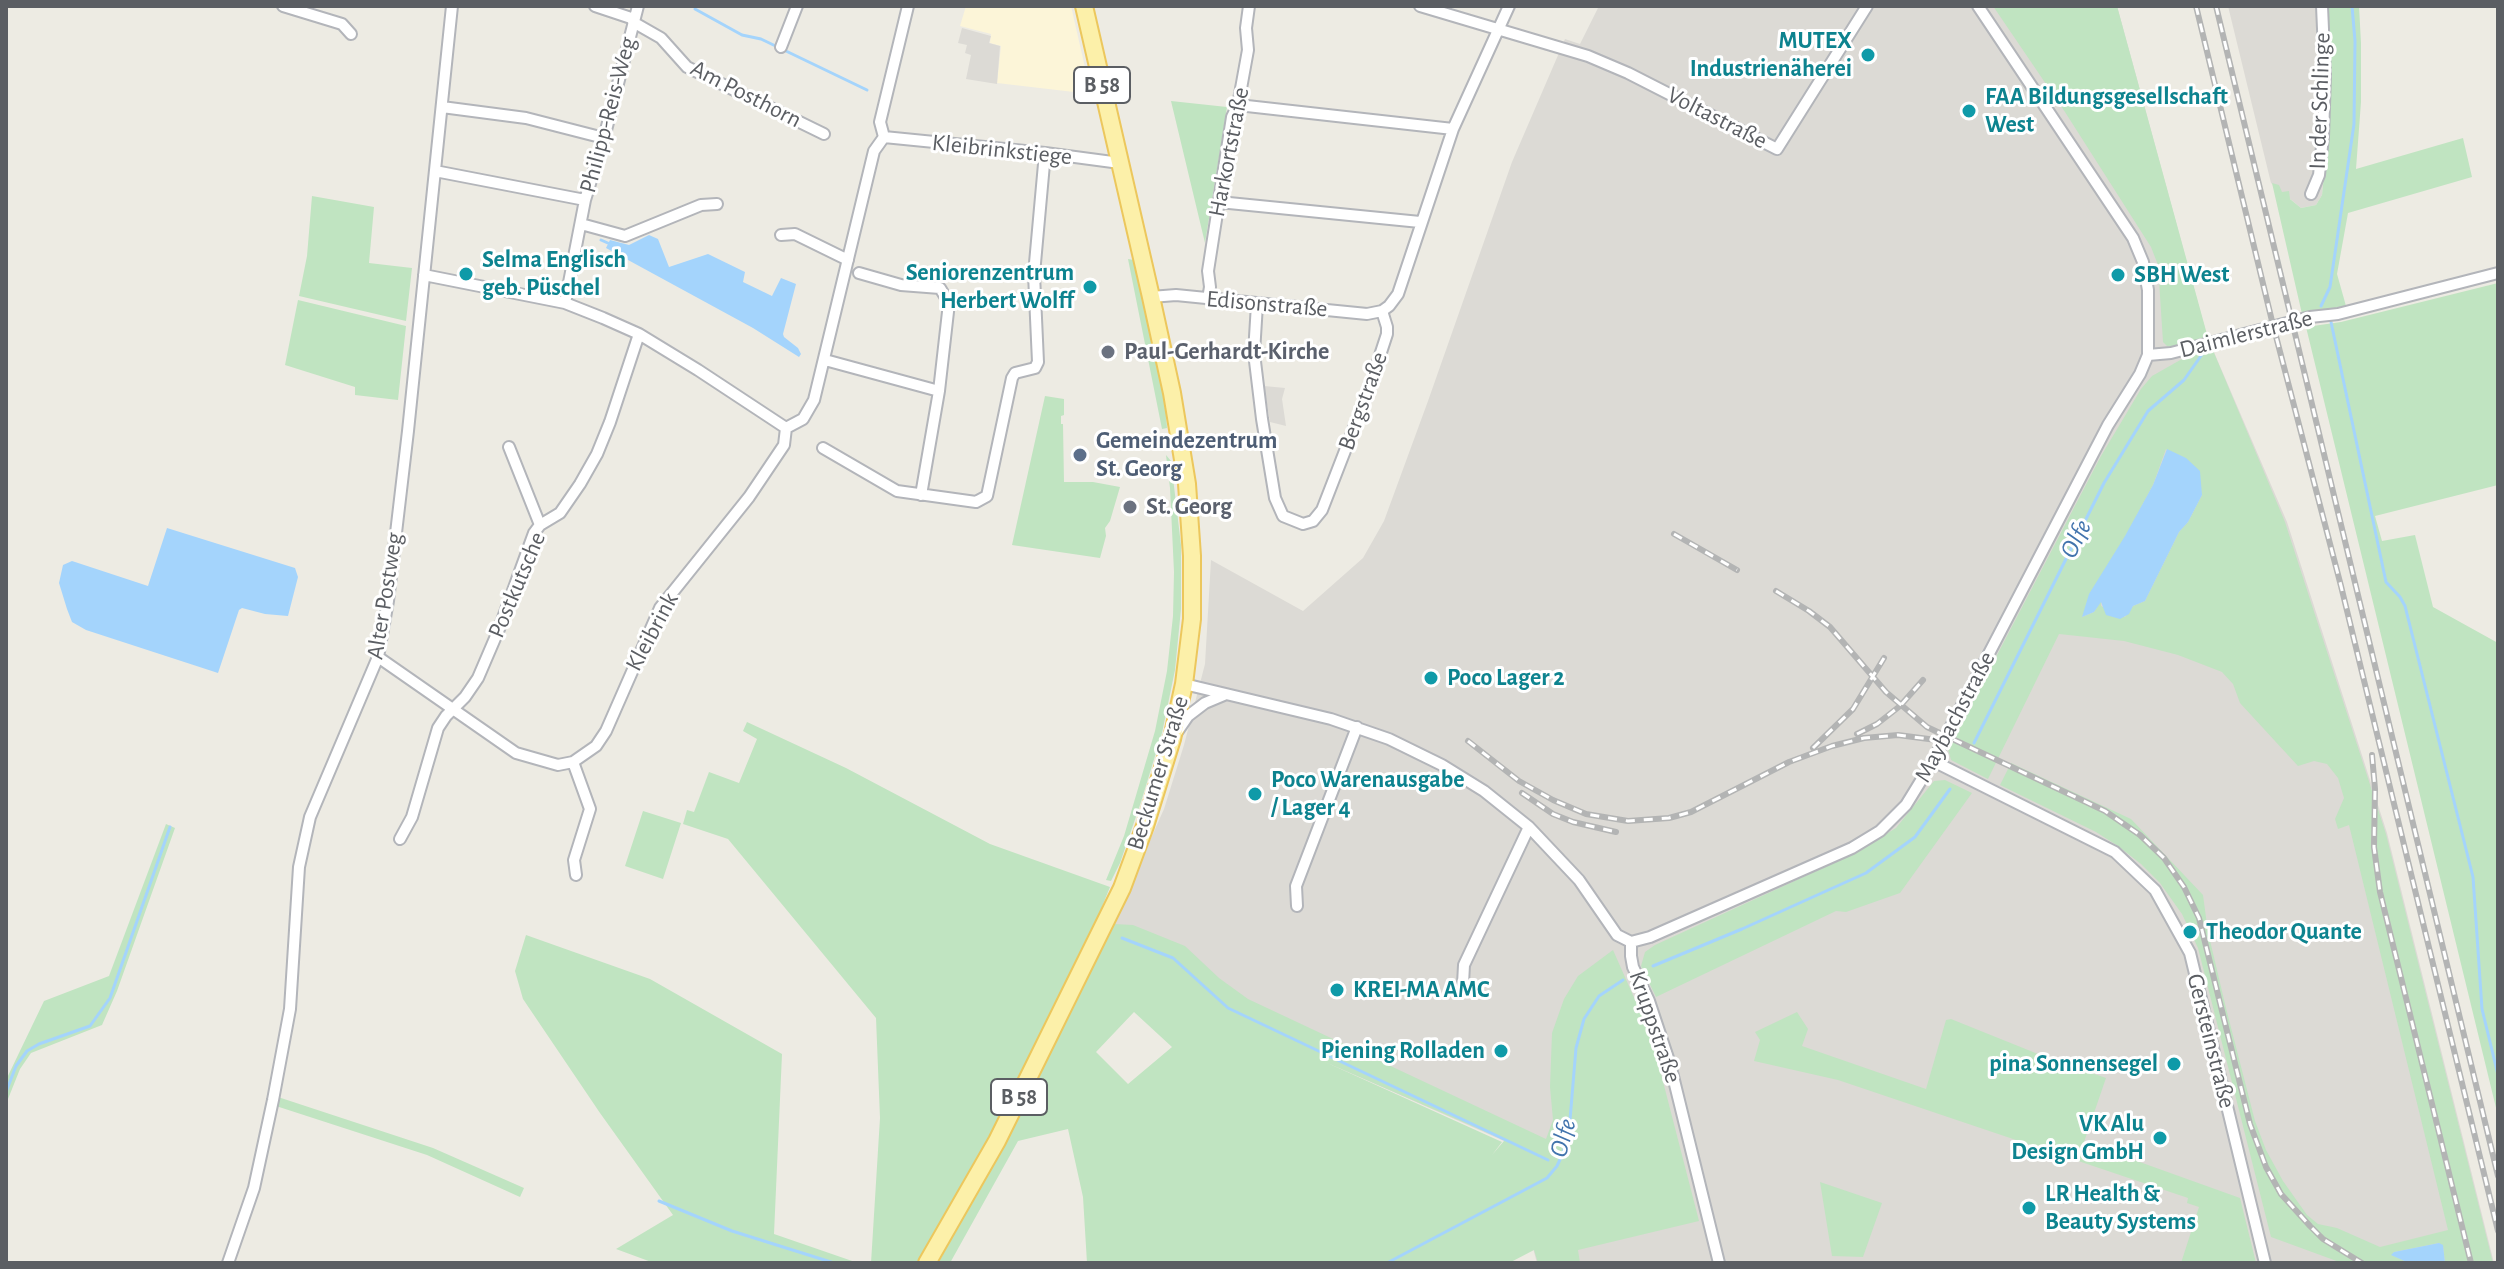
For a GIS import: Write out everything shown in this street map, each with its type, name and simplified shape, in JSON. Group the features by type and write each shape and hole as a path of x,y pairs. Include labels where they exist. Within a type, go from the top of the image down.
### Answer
{"main road":[{"name":"Beckumer Straße","path":"927,1263 997,1141 1122,888 1172,739 1184,684 1192,619 1187,484 1172,393 1084,6"}],"street":[{"path":"283,6 342,24 351,34"},
{"name":"Alter Postweg","path":"228,1263 254,1188 290,1009 299,867 310,817 378,657 388,601 452,6"},
{"name":"Am Posthorn","path":"595,6 634,20 661,38 687,67 824,134"},
{"name":"Philipp-Reis-Weg","path":"565,303 585,200 638,6"},
{"path":"781,47 797,6"},
{"name":"Kleibrink","path":"573,762 589,752 606,731 660,608 761,481 784,445 786,428 807,414 820,382 874,151 884,137 880,122 908,6"},
{"name":"Harkortstraße","path":"1208,299 1208,271 1232,117 1238,105 1248,50 1246,28 1249,6"},
{"path":"1420,6 1498,29"},
{"path":"1382,311 1398,294 1453,129 1509,6"},
{"name":"Voltastraße","path":"1498,29 1562,47 1628,73 1777,149 1867,6"},
{"name":"Daimlerstraße","path":"1978,6 2133,238 2143,262 2148,290 2148,355 2171,353 2310,317 2338,314 2498,273"},
{"name":"In der Schlinge","path":"2311,194 2319,175 2323,137 2325,75 2322,6"},
{"path":"1238,105 1453,129"},
{"path":"442,107 526,118 604,138"},
{"name":"Kleibrinkstiege","path":"884,137 1120,163"},
{"path":"823,448 897,491 976,502 987,496 1012,378 1015,373 1035,368 1038,362 1034,274 1045,153"},
{"path":"435,171 585,200"},
{"path":"1219,202 1420,222"},
{"name":"Philipp-Reis-Weg","path":"581,224 625,236 701,205 717,204"},
{"path":"781,235 795,234 848,260"},
{"path":"859,273 901,285 940,288 949,303 939,391 921,495"},
{"path":"424,275 565,303 639,334 786,428"},
{"name":"Edisonstraße","path":"1151,297 1164,295 1367,314 1382,311"},
{"name":"Bergstraße","path":"1257,304 1254,353 1275,498 1283,516 1303,524 1313,521 1322,510 1369,389 1387,334 1382,311"},
{"name":"Postkutsche","path":"400,839 412,817 438,728 478,678 534,533 540,525 560,513 597,454 639,334"},
{"name":"Maybachstraße","path":"1631,942 1650,937 1852,848 1880,831 1906,805 1933,761 2108,425 2140,374 2148,355"},
{"path":"825,360 939,391"},
{"path":"509,447 540,525"},
{"path":"378,657 516,753 553,765 573,762 590,809 574,860 576,875"},
{"name":"Kruppstraße","path":"1184,684 1357,727 1402,745 1484,791 1529,827 1579,880 1617,935 1631,942 1633,967 1649,1001 1670,1064 1719,1263"},
{"path":"1172,739 1188,716 1205,703 1224,695"},
{"path":"1297,906 1296,886 1357,727"},
{"name":"Gersteinstraße","path":"1933,761 2115,852 2155,890 2190,953 2265,1263"},
{"path":"1463,984 1464,965 1529,827"}],"shaded area":[{"path":"966,6 1071,6 1091,94 997,83 1001,46 990,43 991,34 960,26"},
{"path":"1599,6 2117,6 2207,336 2287,522 2387,833 2494,1263 1537,1263 1504,1141 1217,1014 1102,948 1164,809 1184,745 1205,664 1211,560 1303,611 1363,558 1384,521 1512,162 1565,39 1580,44"},
{"path":"2228,6 2328,6 2328,135 2322,195 2316,205 2301,208 2271,183"},
{"path":"962,28 991,36 989,43 1000,46 997,84 966,79 971,55 965,53 967,45 958,43"},
{"path":"1264,386 1285,388 1282,399 1286,426 1270,422"}],"green space":[{"path":"1993,6 2117,6 2208,338 2176,348 2163,342 2158,265 2151,247"},
{"path":"2328,6 2359,6 2361,102 2356,169 2463,138 2472,177 2348,213 2337,274 2346,306 2302,314 2272,183 2279,185 2282,192 2289,191 2290,199 2301,208 2316,205 2322,195 2330,75"},
{"path":"1171,101 1227,107 1205,243"},
{"path":"312,196 374,207 369,263 412,268 406,321 299,296 307,256"},
{"path":"1128,259 1134,260 1165,398 1167,428 1162,429"},
{"path":"2498,283 2498,485 2375,516 2382,541 2415,535 2433,607 2498,643 2498,1116 2306,327 2341,322"},
{"path":"298,300 406,326 398,400 355,395 355,387 285,365"},
{"path":"2212,348 2285,522 2386,834 2493,1263 2445,1263 2443,1246 2439,1243 2394,1252 2392,1255 2409,1263 2342,1263 2271,1237 2198,948 2182,914 2160,883 2118,846 2000,785 2011,763 2131,819 2203,895 2208,932 2226,1008 2255,1121 2266,1150 2307,1215 2318,1224 2337,1228 2380,1247 2448,1230 2349,825 2338,829 2335,819 2344,798 2338,778 2327,764 2314,761 2298,766 2240,703 2233,684 2222,672 2178,655 2124,641 2059,634 1988,779 1951,760 1948,749 2101,456 2141,389 2152,376 2182,359","holes":["2166,449 2202,495 2179,532 2145,601 2133,606 2125,617 2101,606 2101,601 2094,612 2082,617 2153,485"]},
{"path":"1045,396 1064,399 1061,424 1064,482 1093,482 1120,487 1105,528 1100,558 1012,545"},
{"path":"1166,455 1171,461 1181,545 1181,609 1175,670 1162,733 1120,863 1111,881 1106,880 1124,836 1155,731 1167,671 1174,572"},
{"path":"747,722 846,768 990,844 1110,887 1091,934 990,1139 920,1263 871,1263 880,1118 876,1018 728,839 683,824 687,810 694,812 709,772 739,783 757,739 743,731"},
{"path":"1945,780 1972,793 1900,893 1846,912 1836,911 1656,997 1641,966 1645,952 1849,856 1896,828 1934,781"},
{"path":"643,811 681,823 663,879 625,866"},
{"path":"166,824 175,828 102,1025 31,1053 20,1069 6,1104 6,1080 44,1001 109,976"},
{"path":"1114,924 1133,925 1185,946 1219,978 1248,999 1546,1139 1553,1120 1550,1087 1552,1033 1564,999 1578,976 1613,950 1644,1020 1659,1066 1699,1221 1578,1250 1580,1263 1538,1263 1534,1250 1509,1263 1087,1263 1083,1197 1068,1129 1018,1141 950,1263 938,1263 1006,1140","holes":["1134,1012 1172,1047 1128,1084 1096,1052","1323,1061 1504,1140 1504,1141 1492,1155 1502,1142"]},
{"path":"526,935 650,979 782,1054 774,1234 858,1263 654,1263 616,1249 673,1215 523,999 515,971"},
{"path":"1797,1012 1808,1029 1802,1046 1926,1089 1946,1020 1951,1019 2106,1078 2084,1142 2240,1198 2256,1263 2181,1263 2199,1207 2187,1203 2188,1198 1838,1080 1754,1061 1760,1040 1755,1032"},
{"path":"278,1097 433,1148 524,1188 520,1197 427,1155 276,1106"},
{"path":"1820,1182 1882,1203 1863,1257 1832,1256"}],"water":[{"path":"649,235 658,239 669,267 708,254 745,272 743,282 772,296 781,278 796,284 783,334 798,348 799,357 753,328 606,248 610,240 629,245"},
{"path":"2167,449 2186,458 2200,471 2202,495 2179,532 2145,601 2133,606 2129,614 2120,619 2106,615 2101,602 2094,612 2082,617 2089,594 2153,485"},
{"path":"167,528 295,568 298,577 288,616 239,610 218,673 86,630 72,622 67,609 59,583 63,565 72,561 148,586"},
{"path":"2439,1243 2443,1245 2445,1263 2409,1263 2391,1255 2394,1252"}],"waterway":[{"name":"Olfe","path":"2321,306 2330,287 2354,124 2355,41 2352,6"},
{"path":"695,9 742,35 761,39 867,90"},
{"path":"601,240 610,244"},
{"path":"2331,322 2386,582 2405,606 2473,877 2482,1009 2498,1075"},
{"name":"Olfe","path":"1974,743 2104,483 2148,411 2184,380 2203,353"},
{"name":"Olfe","path":"1653,966 1866,873 1915,837 1950,789"},
{"path":"6,1092 16,1066 27,1051 90,1026 110,998 170,827"},
{"path":"1122,938 1173,958 1228,1008 1548,1160"},
{"name":"Olfe","path":"1387,1263 1547,1178 1563,1153 1570,1120 1576,1048 1584,1019 1599,996 1623,980"},
{"path":"659,1201 732,1231 834,1263"}],"railway":[{"path":"2196,6 2498,1231"},
{"path":"2216,6 2498,1176"},
{"path":"1674,534 1737,570"},
{"path":"1776,591 1830,627 1886,692 1927,727 2105,811 2140,835 2164,858 2184,887 2199,918 2250,1124 2266,1167 2281,1194 2310,1226 2323,1239 2362,1263"},
{"path":"1813,748 1853,709 1884,658"},
{"path":"1857,734 1877,724 1900,706 1923,680"},
{"path":"1468,741 1519,781 1553,800 1586,814 1628,821 1669,818 1691,812 1789,762 1832,746 1864,738 1898,735 1944,741"},
{"path":"2372,755 2374,847 2380,892 2471,1263"},
{"path":"1522,793 1553,814 1616,832"}],"place":[{"name":"MUTEX Industrienäherei","path":"1868,55"},
{"name":"FAA Bildungsgesellschaft West","path":"1969,111"},
{"name":"Selma Englisch geb. Püschel","path":"466,274"},
{"name":"SBH West","path":"2118,275"},
{"name":"Seniorenzentrum Herbert Wolff","path":"1090,287"},
{"name":"Paul-Gerhardt-Kirche","path":"1108,352"},
{"name":"Gemeindezentrum St. Georg","path":"1080,455"},
{"name":"St. Georg","path":"1130,507"},
{"name":"Poco Lager 2","path":"1431,678"},
{"name":"Poco Warenausgabe / Lager 4","path":"1255,794"},
{"name":"Theodor Quante","path":"2190,932"},
{"name":"KREI-MA AMC","path":"1337,990"},
{"name":"Piening Rolladen","path":"1501,1051"},
{"name":"pina Sonnensegel","path":"2174,1064"},
{"name":"VK Alu Design GmbH","path":"2160,1138"},
{"name":"LR Health & Beauty Systems","path":"2029,1208"}]}
